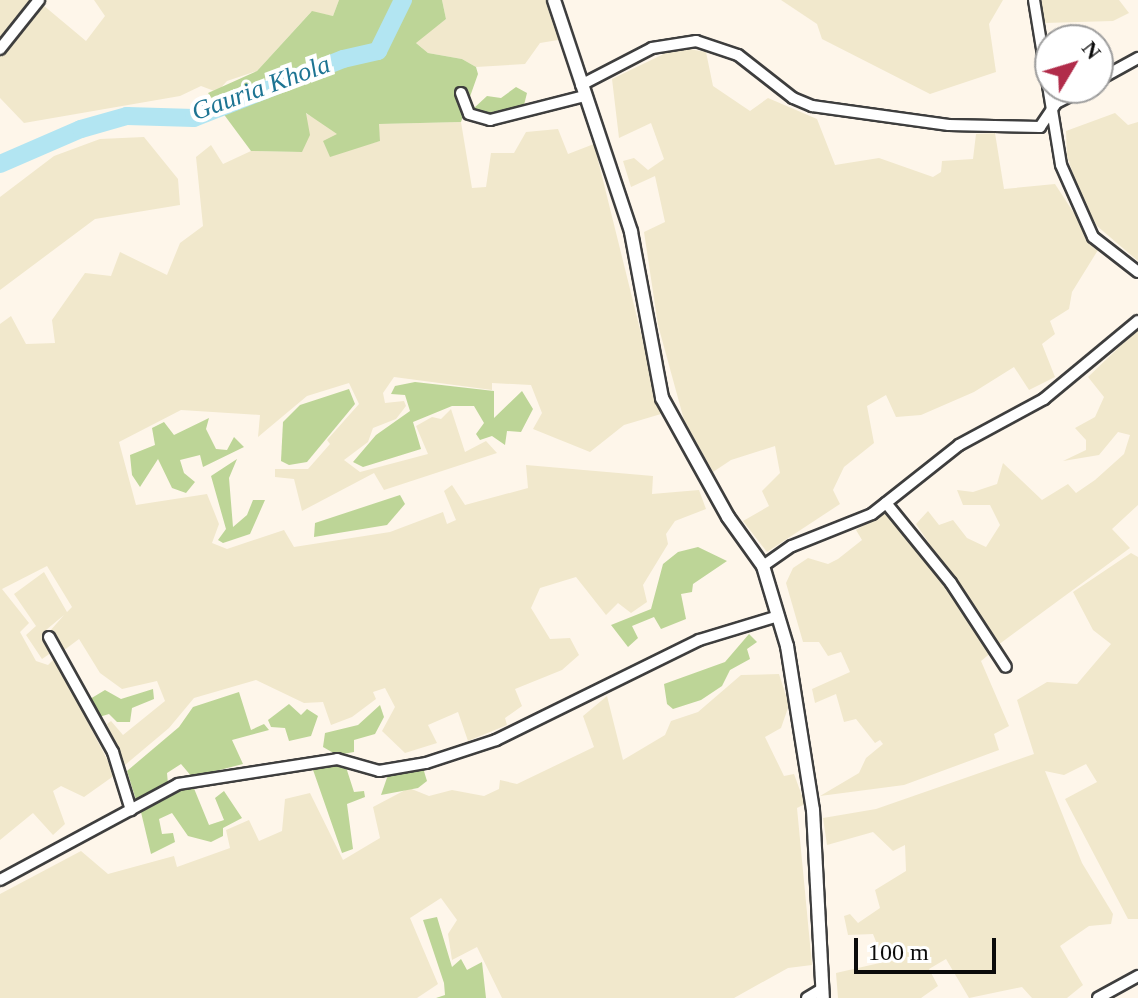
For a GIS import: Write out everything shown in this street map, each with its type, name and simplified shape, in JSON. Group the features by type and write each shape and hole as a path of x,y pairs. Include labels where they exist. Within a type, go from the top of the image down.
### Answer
{"street":[{"path":"0,49 39,0"},
{"path":"554,0 631,232 662,398 728,517 763,566 778,616 805,741 823,994 807,998"},
{"path":"1034,0 1061,165 1084,221 1098,244 1138,272"},
{"path":"461,93 469,114 490,120 583,90 652,48 696,41 738,55 785,93 812,106 949,125 1040,127 1056,104"},
{"path":"1114,71 1138,58"},
{"path":"763,566 792,546 886,503 959,445 1044,399 1138,321"},
{"path":"886,503 951,583 1006,667"},
{"path":"0,880 131,810 193,782 337,759 379,771 426,763 496,740 699,640 778,616"},
{"path":"49,637 113,752 131,810"},
{"path":"1098,998 1138,976"}],"shaded area":[{"path":"0,0 37,0 86,41 105,16 94,0 339,0 333,16 311,12 257,71 227,81 217,92 201,86 180,96 24,123 0,98"},
{"path":"442,0 552,0 564,39 540,43 525,64 476,67 462,59 428,53 415,42 446,19"},
{"path":"781,0 1003,0 989,24 996,72 930,94 822,39 817,24"},
{"path":"1040,0 1119,0 1129,13 1113,21 1044,23"},
{"path":"678,47 706,52 713,86 750,111 768,98 817,119 835,165 879,158 933,177 941,172 942,161 973,159 976,134 995,133 1004,189 1055,184 1098,250 1072,292 1069,309 1050,321 1055,334 1042,344 1055,377 1029,390 1014,367 974,392 921,415 896,417 886,395 867,406 874,443 844,467 833,490 840,504 767,552 743,521 769,506 762,491 780,473 775,446 731,460 713,472 684,420 658,325 644,232 665,222 655,176 631,187 623,161 634,158 648,170 664,159 651,123 619,138 612,79"},
{"path":"305,113 364,145 380,141 378,124 461,122 472,188 486,187 491,153 514,153 526,132 558,129 568,154 594,144 661,414 624,425 590,452 533,429 542,413 531,385 492,383 492,390 394,377 383,393 385,403 404,401 406,406 396,419 373,428 368,442 344,460 360,472 428,454 416,426 432,417 441,419 451,409 465,452 486,441 497,453 384,490 374,473 302,511 294,479 275,477 275,469 308,469 330,444 327,440 359,404 349,383 307,396 258,437 260,415 181,410 119,442 136,505 207,494 219,524 212,543 227,549 284,530 294,547 390,532 443,512 447,524 456,520 444,491 452,485 465,505 528,488 526,465 653,476 652,494 699,490 706,509 675,521 666,534 668,544 643,585 647,602 631,613 618,603 606,615 576,577 540,588 531,608 550,639 570,638 579,655 562,670 515,689 522,706 505,718 507,725 468,741 458,712 428,725 437,743 405,753 382,731 395,707 385,688 373,692 376,699 352,717 331,725 323,702 304,703 256,680 194,698 169,728 125,765 107,724 111,721 123,735 165,701 157,681 122,689 100,673 79,639 63,651 50,631 64,615 46,630 58,648 42,659 26,635 36,626 14,594 44,572 67,612 72,607 47,566 2,589 29,623 20,632 36,661 48,665 55,658 115,775 84,797 61,786 53,791 65,824 53,835 33,813 0,840 0,324 11,316 26,344 55,343 52,320 85,273 111,276 120,252 167,275 180,243 203,226 196,157 211,145 223,164 251,151 302,152"},
{"path":"1115,113 1128,125 1138,122 1138,261 1097,226 1081,198 1067,156 1066,131"},
{"path":"144,137 178,179 180,205 95,219 0,290 0,197 54,156 100,139"},
{"path":"1138,329 1138,505 1112,529 1130,548 998,645 916,524 928,511 939,525 953,520 967,538 986,547 1000,525 990,505 963,505 957,490 973,492 997,484 1003,463 1042,500 1068,484 1076,493 1095,480 1124,454 1130,435 1118,432 1099,455 1063,461 1086,450 1086,440 1075,428 1095,417 1104,397 1088,377"},
{"path":"887,511 941,573 992,652 981,661 1009,726 994,734 999,750 904,785 820,796 859,773 866,758 883,744 880,740 875,743 856,719 844,722 836,694 815,703 812,689 850,672 841,652 828,656 819,642 803,642 786,583 793,568 808,558 828,564 838,559 862,540 856,530"},
{"path":"1131,553 1138,557 1138,919 1128,919 1065,799 1097,782 1086,764 1064,775 1045,771 1082,863 1113,914 1111,924 1089,926 1060,946 1083,985 1067,998 1032,998 1022,987 969,998 946,959 929,969 938,986 921,998 838,998 836,973 884,962 873,934 848,935 844,916 850,914 858,923 880,908 875,890 906,871 905,845 893,851 873,832 827,845 823,818 876,809 1034,754 1017,700 1047,682 1077,684 1111,644 1093,630 1073,592"},
{"path":"779,674 789,705 781,728 765,737 784,776 794,774 805,804 797,808 812,965 788,968 734,998 502,998 477,947 452,960 448,934 457,920 441,898 410,918 438,984 417,998 0,998 0,894 81,851 108,874 174,856 177,867 230,848 226,830 249,820 259,841 282,831 285,799 310,793 343,860 380,838 373,807 409,788 429,796 452,790 484,796 499,789 500,780 517,784 594,747 583,716 607,696 623,760 665,735 671,721 698,712 741,675"}],"green space":[{"path":"339,0 442,0 446,19 416,43 428,53 462,59 476,67 478,74 461,122 379,124 380,141 330,157 323,141 337,134 306,113 310,135 302,152 251,151 208,93 257,71 312,11 333,16"},
{"path":"516,87 527,93 524,105 479,115 474,108 487,96 501,98"},
{"path":"415,382 494,391 494,418 522,391 533,409 521,432 507,431 505,445 492,436 480,440 476,434 484,423 474,406 452,406 413,422 421,449 363,467 353,462 376,435 410,411 405,395 391,394 395,386"},
{"path":"349,389 355,404 307,462 289,465 281,461 283,422 300,405"},
{"path":"209,418 206,429 216,449 227,450 234,437 244,447 203,467 200,455 180,460 184,473 195,482 186,493 172,488 158,459 140,487 132,475 130,455 155,445 152,428 164,422 174,435"},
{"path":"237,459 229,478 233,527 247,515 253,500 265,500 250,534 223,543 218,540 226,529 211,476"},
{"path":"400,495 405,504 387,525 314,537 315,523"},
{"path":"698,547 727,561 693,584 692,592 681,594 686,619 661,629 654,617 632,626 638,638 628,647 611,625 651,609 663,564 678,552"},
{"path":"749,634 757,642 747,649 750,659 730,670 722,686 701,700 673,709 667,704 664,684 725,662"},
{"path":"153,689 154,699 132,708 130,722 117,722 109,714 99,717 90,699 105,690 121,699"},
{"path":"239,692 251,730 264,724 269,730 232,740 243,764 192,777 181,764 167,773 168,784 136,800 127,771 179,727 193,707"},
{"path":"289,704 301,715 307,709 318,716 311,736 289,741 285,728 271,727 268,720"},
{"path":"380,705 384,717 375,734 354,740 354,752 337,755 323,747 325,733 358,725"},
{"path":"345,764 354,792 364,791 365,797 347,804 353,849 342,853 312,767"},
{"path":"423,768 427,781 418,788 381,795 389,772"},
{"path":"193,786 209,825 224,820 215,798 224,791 242,818 223,828 223,836 211,842 188,836 172,813 159,819 162,834 173,833 175,842 151,854 140,808"},
{"path":"437,917 452,967 461,959 467,970 482,962 486,998 436,998 445,995 444,983 423,920"}],"waterway":[{"name":"Gauria Khola","path":"0,164 81,129 127,116 194,118 343,59 378,51 403,0"}]}
